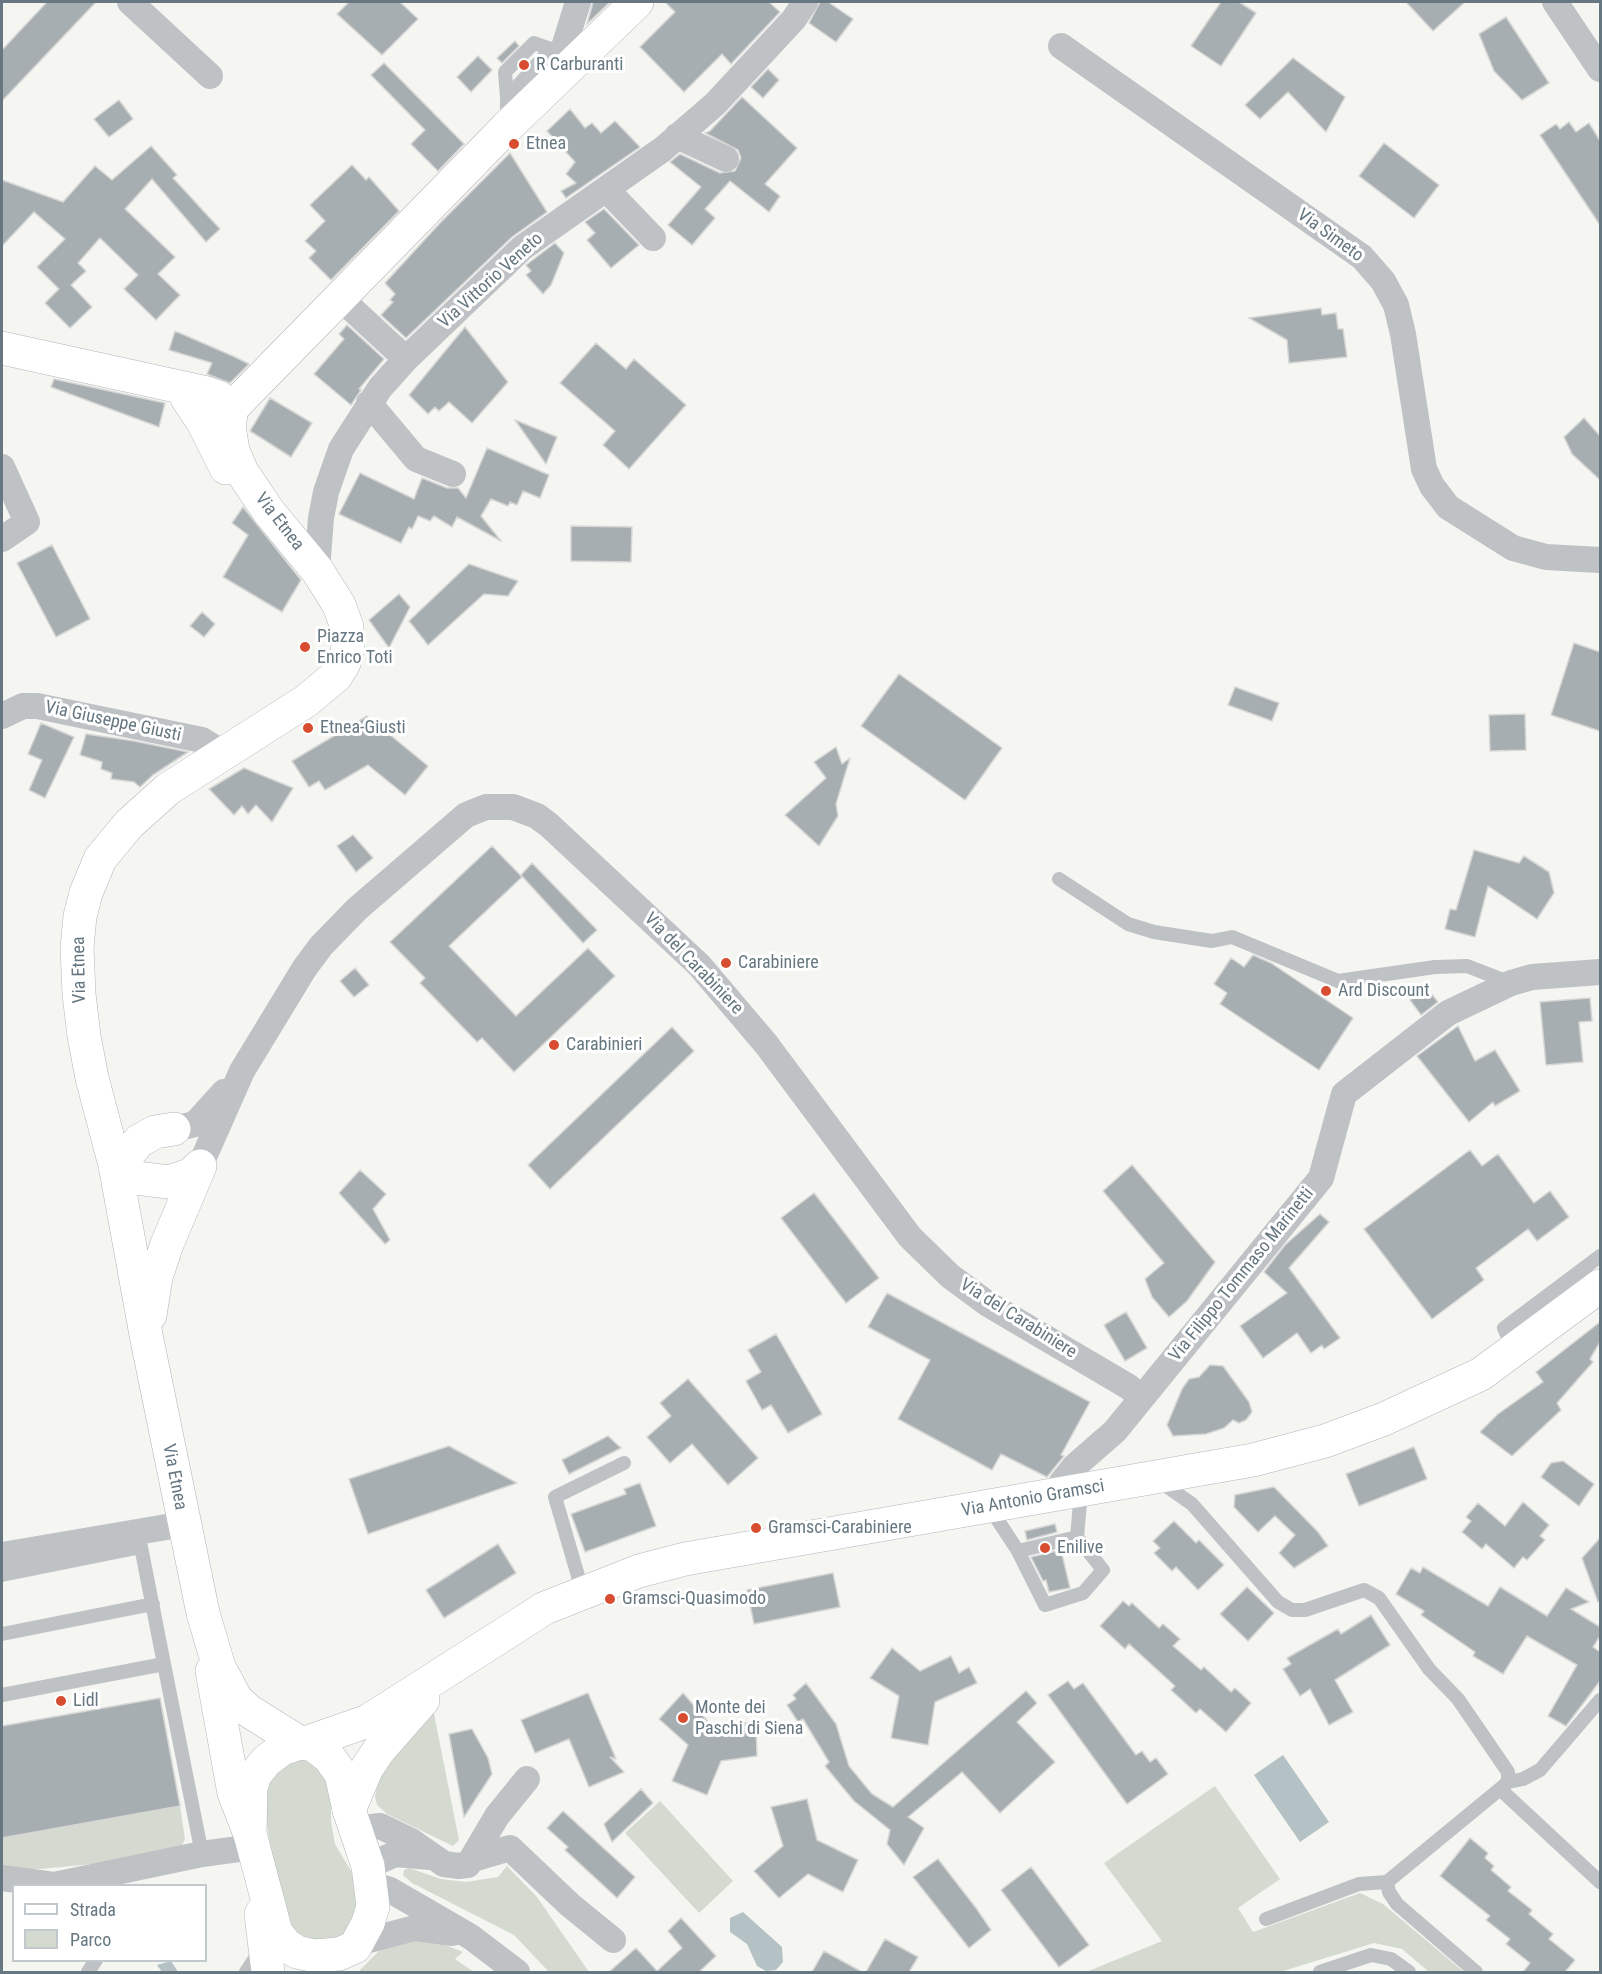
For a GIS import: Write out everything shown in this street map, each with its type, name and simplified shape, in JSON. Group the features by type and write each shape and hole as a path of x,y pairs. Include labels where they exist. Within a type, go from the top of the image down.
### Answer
{"main road":[{"path":"2,348 177,392 212,410 232,408 339,297 564,52 637,2"},
{"path":"177,392 203,422 229,474 269,512"},
{"name":"Via Etnea","path":"232,408 229,427 233,451 242,472 269,512 317,570 339,605 347,627 348,648 344,663 336,676 306,701 168,789 129,824 100,859 86,893 77,948 78,994 92,1078 116,1170 147,1340 203,1613 234,1793 253,1849 266,1959"},
{"path":"92,1078 110,1105 124,1118 164,1131"},
{"path":"164,1131 139,1141 116,1170 136,1178 169,1182 190,1175 200,1166"},
{"path":"147,1340 156,1277 166,1244 200,1166"},
{"name":"Via Antonio Gramsci","path":"253,1849 250,1788 255,1775 266,1761 282,1749 368,1720 545,1608 639,1571 684,1559 1253,1460 1325,1441 1426,1401 1481,1374 1600,1286"},
{"name":"Via Etnea","path":"203,1613 219,1667 236,1699 249,1711 303,1743 313,1745 329,1757 341,1774 369,1875 372,1906 351,1954"},
{"name":"Via Antonio Gramsci","path":"353,1819 367,1768 378,1750 448,1670"},
{"path":"253,1849 276,1932 286,1945 297,1952 315,1956 351,1954"}],"street":[{"path":"130,2 210,76"},
{"path":"564,52 578,2"},
{"name":"Via Vittorio Veneto","path":"317,570 321,518 326,492 341,449 369,403 406,359 522,248 606,189 715,105 794,19 805,2"},
{"path":"1555,2 1600,69"},
{"name":"Via Simeto","path":"1060,46 1362,257 1383,281 1396,305 1424,469 1432,486 1448,507 1513,548 1546,557 1600,560"},
{"path":"677,136 726,159"},
{"path":"606,189 653,238"},
{"path":"339,297 406,359"},
{"path":"369,403 416,459 453,474"},
{"path":"2,466 27,522 2,539"},
{"name":"Via Giuseppe Giusti","path":"2,716 23,706 37,706 202,740 224,753"},
{"name":"Via del Carabiniere","path":"242,1071 304,969 321,946 357,909 466,815 486,807 501,806 526,810 549,825 582,854 699,965 766,1044 910,1237 950,1276 988,1304 1129,1387 1141,1398"},
{"name":"Via Filippo Tommaso Marinetti","path":"1070,1493 1062,1482 1075,1466 1115,1431 1321,1178 1344,1094 1448,1012 1511,983 1532,977 1600,972"},
{"path":"164,1131 195,1124 242,1071"},
{"path":"200,1166 242,1071"},
{"path":"2,1555 184,1524"},
{"path":"517,1972 471,1937 390,1890 369,1875 395,1854 430,1857 459,1866 468,1865 497,1816 527,1779"},
{"path":"353,1819 380,1826 411,1842 430,1857"},
{"path":"473,1859 510,1848 570,1905 613,1940"},
{"path":"64,1884 115,1879 202,1854 253,1849"},
{"path":"2,1878 47,1884"},
{"path":"351,1954 415,1928 471,1937"}],"lane":[{"path":"1059,879 1128,924 1154,932 1212,941 1232,938 1338,981 1434,966 1467,966 1511,983"},
{"path":"1514,1351 1504,1328 1600,1256"},
{"path":"582,1593 555,1497 624,1463"},
{"path":"1155,1478 1192,1504 1278,1602 1292,1610 1305,1610 1364,1590 1379,1598 1429,1669 1472,1718 1508,1772 1504,1785"},
{"path":"989,1507 1018,1551 1045,1605 1083,1593 1103,1570 1077,1537 1070,1493"},
{"path":"1018,1551 1077,1537"},
{"path":"2,1575 141,1547 202,1854"},
{"path":"2,1634 153,1604"},
{"path":"2,1695 164,1664"},
{"path":"1266,1919 1359,1884 1387,1882 1504,1785 1540,1770 1600,1700"},
{"path":"1504,1785 1600,1882"},
{"path":"1387,1882 1397,1904 1476,1972"},
{"path":"1320,1972 1371,1956 1391,1959 1409,1972"},
{"path":"246,1972 266,1959"}],"green space":[{"path":"433,1709 459,1840 453,1846 387,1814 377,1805 375,1796 380,1774"},
{"path":"300,1759 312,1761 325,1770 331,1798 331,1822 335,1844 357,1881 362,1897 344,1936 315,1946 284,1928 263,1802 274,1767"},
{"path":"1215,1786 1280,1879 1238,1908 1253,1932 1360,1893 1383,1904 1464,1972 1429,1972 1402,1949 1374,1943 1280,1972 1086,1972 1162,1941 1104,1863"},
{"path":"660,1801 733,1881 699,1913 625,1833"},
{"path":"180,1806 185,1839 179,1851 113,1862 30,1870 2,1865 2,1838"},
{"path":"507,1866 537,1897 589,1972 549,1972 514,1935 412,1883 403,1875 404,1870 409,1868 441,1879 466,1882 498,1877"},
{"path":"407,1939 438,1942 463,1952 455,1959 474,1972 358,1972 380,1950"}],"shaded area":[{"path":"1283,1755 1329,1822 1300,1842 1254,1775"},
{"path":"743,1912 782,1947 783,1962 776,1970 766,1971 757,1966 747,1944 730,1932 730,1918"},
{"path":"172,1962 178,1972 162,1972 157,1965"}],"building":[{"path":"47,2 96,2 2,101 2,50"},
{"path":"349,2 400,2 418,19 382,55 337,14"},
{"path":"593,2 610,2 587,24 592,6"},
{"path":"665,2 769,2 780,12 731,64 722,54 684,92 640,47 675,12"},
{"path":"820,2 828,2 853,19 836,42 809,23"},
{"path":"1221,2 1239,2 1256,13 1221,66 1191,46"},
{"path":"1406,2 1465,2 1433,31"},
{"path":"1506,17 1549,83 1522,100 1494,71 1479,34"},
{"path":"515,41 519,46 502,63 497,58"},
{"path":"478,56 492,70 471,92 457,77"},
{"path":"1293,58 1345,97 1326,132 1288,92 1260,119 1245,105"},
{"path":"384,63 464,144 438,171 411,144 425,130 371,75"},
{"path":"768,69 779,80 763,98 751,87"},
{"path":"742,97 797,148 765,184 780,196 769,212 730,181 705,209 715,218 692,245 668,225 701,187 670,162 680,154 720,173 735,171 741,158 738,150 705,133 710,131"},
{"path":"119,100 133,119 109,137 94,119"},
{"path":"570,109 585,128 592,123 601,133 615,121 640,147 566,198 561,191 576,183 566,174 575,162 547,131"},
{"path":"1569,122 1576,132 1589,123 1600,141 1600,225 1540,135 1556,124 1560,129"},
{"path":"1384,143 1439,185 1414,218 1359,176"},
{"path":"151,146 177,175 173,178 220,229 206,242 152,179 125,209 175,257 158,274 180,295 156,320 124,289 138,275 100,238 78,263 86,271 71,285 92,307 70,328 45,303 59,289 37,267 65,239 34,212 2,246 2,180 63,202 95,166 112,180"},
{"path":"510,153 547,212 512,237 406,338 381,315 393,302 390,300 395,294 385,283 440,223"},
{"path":"352,165 366,180 369,177 399,211 331,280 309,258 316,251 305,241 325,221 310,205"},
{"path":"604,209 639,245 611,268 587,240 595,233 585,222"},
{"path":"555,243 564,253 551,285 543,294 526,275 531,271 526,265"},
{"path":"1321,308 1322,315 1336,313 1338,329 1343,329 1347,357 1289,363 1287,340 1249,318"},
{"path":"347,325 384,359 359,389 361,390 351,405 314,374 344,339 339,334"},
{"path":"465,327 508,382 472,423 449,402 439,411 435,407 428,414 409,395"},
{"path":"175,331 249,364 230,383 207,374 212,363 169,350"},
{"path":"596,343 626,369 634,359 686,405 629,469 603,445 615,431 560,383"},
{"path":"54,379 165,403 159,427 51,387"},
{"path":"270,398 312,423 291,457 250,431"},
{"path":"1584,418 1600,436 1600,480 1572,454 1564,437"},
{"path":"515,420 557,437 546,464"},
{"path":"487,448 549,475 540,498 523,491 517,505 510,502 508,506 491,499 481,516 501,541 457,517 452,527 434,516 430,521 418,516 412,529 409,527 401,543 339,514 360,473 414,499 422,478 447,488 458,488 466,498"},
{"path":"243,507 301,580 282,612 223,577 248,535 232,523"},
{"path":"571,526 632,527 631,562 571,561"},
{"path":"52,545 90,619 56,637 17,563"},
{"path":"469,564 518,581 508,596 484,594 428,645 409,621"},
{"path":"399,594 410,607 389,648 369,620"},
{"path":"202,612 215,624 204,637 190,626"},
{"path":"1574,643 1600,652 1600,731 1551,715"},
{"path":"899,674 1002,748 965,800 861,726"},
{"path":"1235,687 1279,703 1272,721 1228,705"},
{"path":"1525,714 1526,750 1490,751 1489,715"},
{"path":"367,716 428,766 405,795 368,765 325,790 319,781 309,787 292,761"},
{"path":"41,723 74,737 45,798 29,790 42,760 28,754"},
{"path":"86,734 188,752 153,775 140,787 134,782 111,779 112,773 101,769 102,762 80,755"},
{"path":"836,747 842,764 850,758 836,804 838,816 819,846 785,815 826,778 814,762"},
{"path":"244,768 293,788 272,822 256,805 248,814 242,806 234,815 209,789"},
{"path":"353,835 373,858 356,872 337,846"},
{"path":"492,846 522,877 449,946 516,1016 588,948 615,976 514,1072 482,1038 477,1042 420,983 425,978 390,942"},
{"path":"1474,850 1519,863 1524,856 1549,872 1554,893 1537,919 1488,886 1475,937 1445,929 1450,909 1456,910"},
{"path":"532,863 597,930 583,943 521,875"},
{"path":"1253,955 1271,963 1353,1018 1319,1070 1220,1004 1227,993 1214,984 1231,958 1244,967"},
{"path":"355,968 369,985 354,997 340,981"},
{"path":"1426,987 1438,1002 1421,1015 1410,1000"},
{"path":"1590,998 1592,1021 1579,1022 1583,1062 1546,1065 1540,1002"},
{"path":"1458,1026 1475,1061 1495,1050 1520,1091 1495,1106 1493,1102 1469,1122 1417,1056"},
{"path":"672,1027 694,1051 550,1189 528,1165"},
{"path":"1470,1150 1482,1166 1498,1154 1534,1203 1550,1191 1569,1217 1537,1241 1528,1229 1476,1268 1484,1280 1432,1319 1364,1229"},
{"path":"1132,1165 1215,1262 1187,1301 1169,1317 1152,1297 1145,1279 1164,1263 1103,1191"},
{"path":"360,1170 386,1194 373,1209 390,1240 385,1244 339,1193"},
{"path":"814,1193 879,1278 846,1303 781,1218"},
{"path":"1320,1214 1329,1222 1289,1268 1340,1338 1324,1349 1322,1345 1311,1353 1297,1333 1263,1358 1240,1326 1287,1293 1264,1272 1285,1245"},
{"path":"887,1293 1090,1402 1061,1455 1064,1456 1047,1477 1001,1454 992,1470 898,1419 930,1360 868,1327"},
{"path":"1126,1312 1147,1348 1125,1361 1104,1325"},
{"path":"1600,1322 1600,1342 1590,1359 1593,1362 1557,1403 1561,1410 1512,1456 1480,1432 1498,1414 1543,1382 1536,1372"},
{"path":"776,1334 822,1414 788,1433 771,1405 762,1410 746,1381 761,1372 748,1350"},
{"path":"1210,1365 1223,1366 1249,1402 1252,1412 1246,1420 1239,1423 1233,1420 1224,1428 1206,1434 1173,1436 1167,1425 1182,1389 1189,1379 1199,1377"},
{"path":"688,1379 758,1458 728,1485 692,1444 670,1463 647,1437 671,1416 660,1403"},
{"path":"608,1436 621,1448 569,1474 562,1460"},
{"path":"449,1446 517,1483 368,1534 349,1479"},
{"path":"1414,1447 1427,1479 1359,1506 1346,1474"},
{"path":"1563,1461 1594,1484 1579,1506 1541,1477 1551,1463"},
{"path":"640,1483 656,1526 585,1552 571,1514 626,1494 624,1489"},
{"path":"1274,1487 1318,1532 1328,1546 1294,1568 1279,1553 1295,1535 1275,1516 1258,1532 1234,1507 1235,1495"},
{"path":"1523,1502 1549,1525 1540,1536 1545,1540 1527,1560 1523,1557 1514,1568 1486,1544 1482,1549 1462,1532 1471,1521 1466,1517 1478,1503 1505,1526"},
{"path":"1174,1521 1196,1543 1199,1540 1224,1565 1198,1590 1176,1567 1172,1571 1154,1553 1160,1548 1153,1541"},
{"path":"1055,1524 1057,1532 1027,1540 1025,1531"},
{"path":"1600,1538 1600,1602 1598,1602 1582,1558"},
{"path":"498,1544 516,1573 444,1618 426,1590"},
{"path":"1061,1550 1070,1588 1049,1592 1046,1580 1043,1581 1031,1557"},
{"path":"1423,1567 1488,1606 1500,1587 1547,1616 1566,1588 1589,1602 1571,1609 1600,1627 1600,1636 1593,1647 1600,1652 1600,1681 1566,1726 1548,1716 1577,1665 1527,1636 1503,1674 1473,1656 1475,1652 1421,1615 1424,1611 1396,1594 1411,1568 1420,1573"},
{"path":"833,1573 840,1607 754,1624 747,1590"},
{"path":"1247,1587 1274,1613 1248,1641 1220,1614"},
{"path":"1123,1601 1129,1606 1132,1603 1159,1628 1163,1624 1180,1639 1173,1646 1201,1670 1204,1667 1231,1692 1235,1688 1251,1703 1226,1732 1200,1709 1196,1713 1171,1690 1175,1686 1129,1644 1125,1649 1100,1626"},
{"path":"1371,1615 1390,1645 1335,1680 1353,1712 1329,1725 1310,1689 1300,1696 1283,1669 1291,1664 1287,1658 1338,1629 1341,1634"},
{"path":"892,1648 920,1671 951,1656 959,1673 969,1667 977,1683 935,1702 928,1745 891,1738 899,1696 870,1678"},
{"path":"1068,1681 1074,1689 1083,1683 1136,1755 1142,1751 1150,1762 1156,1758 1168,1774 1127,1804 1048,1695"},
{"path":"806,1683 836,1724 849,1766 872,1794 893,1807 1026,1691 1037,1703 1017,1722 1055,1762 1000,1813 962,1772 908,1817 924,1828 904,1865 887,1844 890,1830 854,1801 825,1766 829,1762 803,1719 798,1722 787,1705 796,1699 793,1695"},
{"path":"588,1693 616,1759 610,1757 624,1772 589,1787 569,1739 535,1753 521,1720"},
{"path":"683,1693 711,1725 756,1722 757,1756 721,1761 707,1795 672,1781 688,1745 659,1719"},
{"path":"160,1698 180,1806 2,1838 2,1726"},
{"path":"472,1729 488,1758 492,1774 464,1817 449,1734"},
{"path":"641,1789 653,1803 612,1842 604,1824"},
{"path":"807,1799 817,1840 858,1860 843,1892 808,1874 779,1898 754,1871 783,1846 771,1807"},
{"path":"563,1811 635,1877 617,1898 565,1850 568,1847 547,1828"},
{"path":"1470,1838 1488,1853 1485,1858 1494,1866 1491,1870 1511,1887 1508,1891 1532,1910 1529,1914 1553,1934 1549,1939 1575,1960 1565,1972 1523,1972 1530,1963 1506,1944 1510,1939 1486,1920 1490,1916 1440,1876"},
{"path":"938,1859 991,1930 969,1948 913,1877"},
{"path":"1031,1867 1089,1945 1059,1967 1001,1890"},
{"path":"681,1918 716,1956 699,1972 609,1972 636,1948 657,1971 682,1948 668,1931"},
{"path":"885,1939 918,1957 909,1972 866,1972"},
{"path":"824,1951 862,1972 812,1972"}],"place":[{"name":"R Carburanti","path":"524,65"},
{"name":"Etnea","path":"514,144"},
{"name":"Piazza Enrico Toti","path":"305,647"},
{"name":"Etnea-Giusti","path":"308,728"},
{"name":"Carabiniere","path":"726,963"},
{"name":"Ard Discount","path":"1326,991"},
{"name":"Carabinieri","path":"554,1045"},
{"name":"Gramsci-Carabiniere","path":"756,1528"},
{"name":"Enilive","path":"1045,1548"},
{"name":"Gramsci-Quasimodo","path":"610,1599"},
{"name":"Lidl","path":"61,1701"},
{"name":"Monte dei Paschi di Siena","path":"683,1718"}]}
